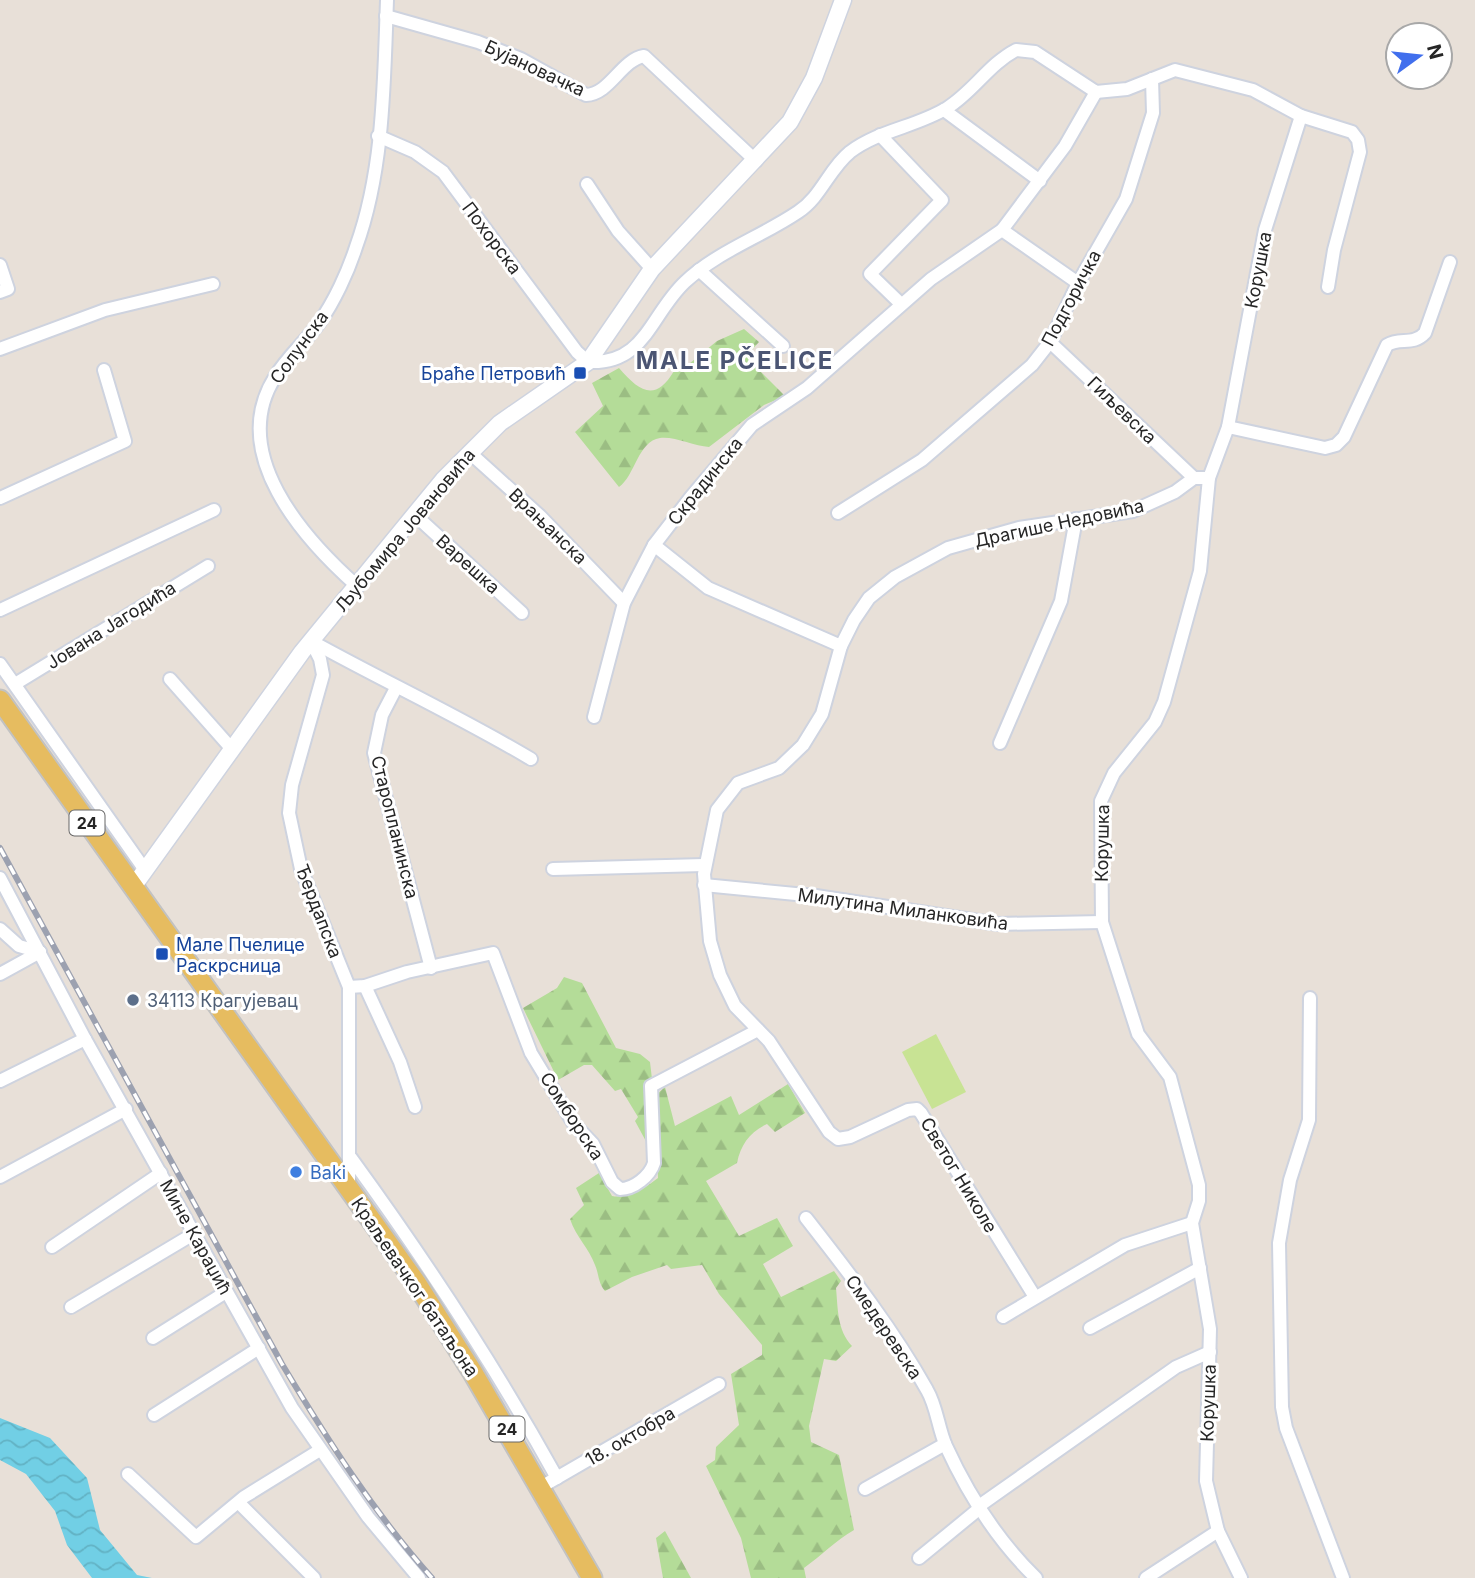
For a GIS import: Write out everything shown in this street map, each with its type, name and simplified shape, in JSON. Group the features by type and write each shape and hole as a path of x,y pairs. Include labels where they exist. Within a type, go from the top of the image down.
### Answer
{"main road":[{"name":"Краљевачког батаљона","path":"0,700 349,1188 454,1341 549,1483 592,1578"}],"street":[{"name":"Солунска","path":"357,586 304,531 285,504 268,472 261,418 265,398 274,379 324,314 356,247 375,168 387,0"},
{"name":"Љубомира Јовановића","path":"133,887 230,748 311,641 415,515 469,452 518,409 588,362 652,270 756,161 802,104 844,0"},
{"name":"Бујановачка","path":"386,16 478,42 522,59 586,95 598,92 634,60 644,55 756,161"},
{"path":"588,362 609,362 630,352 672,297 699,270 730,249 799,212 812,200 841,160 880,135 944,110 969,93 1016,50 1035,52 1096,93 1126,89 1175,70 1258,92 1301,116 1352,132 1358,140 1360,152 1334,250 1328,287"},
{"name":"Подгоричка","path":"838,513 915,466 1031,365 1051,342 1079,283 1126,199 1153,113 1152,79"},
{"name":"Скрадинска","path":"594,717 624,603 654,545 752,425 807,388 901,304 1002,230 1040,181 1096,93"},
{"path":"944,110 1040,181"},
{"name":"Корушка","path":"1241,1578 1218,1531 1206,1481 1205,1415 1210,1352 1209,1314 1192,1223 1199,1201 1199,1185 1172,1084 1167,1072 1147,1051 1138,1034 1102,922 1101,801 1114,773 1155,722 1164,702 1200,571 1209,478 1228,427 1265,230 1301,116"},
{"path":"880,135 942,200 870,274 901,304"},
{"name":"Похорска","path":"378,136 415,152 443,172 588,362"},
{"path":"587,184 618,232 652,270"},
{"path":"1002,230 1079,283"},
{"path":"1228,427 1325,448 1336,444 1346,433 1387,345 1416,340 1425,333 1450,261"},
{"path":"0,265 8,289 0,292"},
{"path":"699,270 783,346"},
{"path":"0,349 94,313 213,284"},
{"name":"Гиљевска","path":"1051,342 1194,478"},
{"path":"0,498 125,441 104,370"},
{"name":"Врањанска","path":"469,452 540,516 624,603"},
{"path":"1194,478 1209,478"},
{"name":"Драгише Недовића","path":"704,864 717,810 729,792 738,783 779,768 803,746 818,724 841,646 869,598 924,559 947,548 1019,528 1133,511 1175,492 1194,478"},
{"path":"0,610 214,510"},
{"name":"Варешка","path":"415,515 522,613"},
{"path":"1000,743 1062,601 1076,519"},
{"path":"654,545 708,587 841,646"},
{"name":"Јована Јагодића","path":"15,684 208,566"},
{"path":"311,641 396,688 449,711 531,759"},
{"name":"Ђердапска","path":"311,641 323,675 292,785 289,820 301,869 349,987 349,1188"},
{"path":"0,664 145,870"},
{"path":"170,679 230,748"},
{"name":"Старопланинска","path":"396,688 382,715 374,753 431,968"},
{"path":"553,869 704,864"},
{"name":"Светог Николе","path":"704,864 710,941 720,975 735,1006 785,1063 829,1132 838,1139 850,1137 908,1111 917,1110 922,1113 1034,1297"},
{"name":"Мине Караџић","path":"0,878 85,1039 226,1292 320,1450 368,1517 419,1578"},
{"name":"Милутина Миланковића","path":"704,885 816,896 998,924 1102,922"},
{"path":"0,929 19,946 40,953"},
{"path":"0,974 40,953"},
{"name":"Сомборска","path":"349,987 365,986 493,953 531,1053 574,1124 593,1144 612,1182 620,1189 627,1189 651,1173 654,1163 651,1086 758,1030"},
{"path":"365,986 400,1062 415,1107"},
{"path":"1310,998 1308,1120 1290,1181 1279,1242 1282,1406 1286,1428 1343,1578"},
{"path":"0,1081 85,1039"},
{"path":"0,1177 126,1109"},
{"path":"351,1157 439,1282 505,1385 549,1483"},
{"path":"52,1247 161,1172"},
{"name":"Смедеревска","path":"806,1218 867,1296 927,1390 945,1444 979,1507 997,1535 1036,1578"},
{"path":"1003,1317 1116,1250 1142,1238 1192,1223"},
{"path":"71,1307 195,1233"},
{"path":"1090,1328 1200,1268"},
{"path":"153,1338 226,1292"},
{"path":"154,1415 259,1348"},
{"path":"919,1558 979,1507 1176,1367 1210,1352"},
{"name":"18. октобра","path":"549,1483 719,1384"},
{"path":"865,1489 945,1444"},
{"path":"128,1474 196,1537 244,1497 320,1450"},
{"path":"239,1503 314,1578"},
{"path":"1146,1578 1218,1531"}],"green space":[{"path":"744,329 759,342 749,353 760,371 785,396 764,405 709,447 671,438 653,441 647,445 619,487 575,432 603,406 592,383 619,368 633,383 647,390 654,390 667,381 674,371 684,368 717,341"},
{"path":"564,977 582,983 616,1048 640,1054 650,1062 652,1079 645,1093 648,1145 635,1121 638,1117 621,1089 615,1091 592,1065 584,1065 558,1080 523,1008 557,988"},
{"path":"936,1034 966,1092 932,1109 902,1052"},
{"path":"788,1084 805,1113 775,1132 767,1124 756,1131 744,1144 737,1163 706,1181 739,1236 777,1218 793,1246 763,1264 781,1297 834,1271 841,1281 836,1288 839,1319 843,1333 852,1346 836,1361 824,1359 809,1426 811,1442 839,1455 854,1530 804,1568 806,1578 751,1578 741,1538 706,1466 715,1460 716,1447 739,1425 731,1374 762,1355 762,1345 719,1294 702,1265 671,1269 667,1265 632,1277 605,1291 592,1259 570,1219 584,1205 576,1188 599,1173 612,1196 631,1194 658,1178 655,1096 665,1087 675,1126 731,1096 739,1115"},
{"path":"665,1531 691,1578 663,1578 656,1538"}],"water":[{"path":"0,1418 50,1438 87,1478 100,1530 137,1575 152,1578 92,1578 67,1545 55,1511 26,1474 0,1460"}],"railway":[{"path":"0,848 282,1364 352,1475 390,1528 432,1578"}],"place":[{"name":"Браће Петровић","path":"580,373"},
{"name":"Мале Пчелице Раскрсница","path":"162,954"},
{"name":"34113 Крагујевац","path":"133,1000"},
{"name":"Baki","path":"296,1172"}],"district":[{"name":"MALE PČELICE","path":"735,360"}]}
